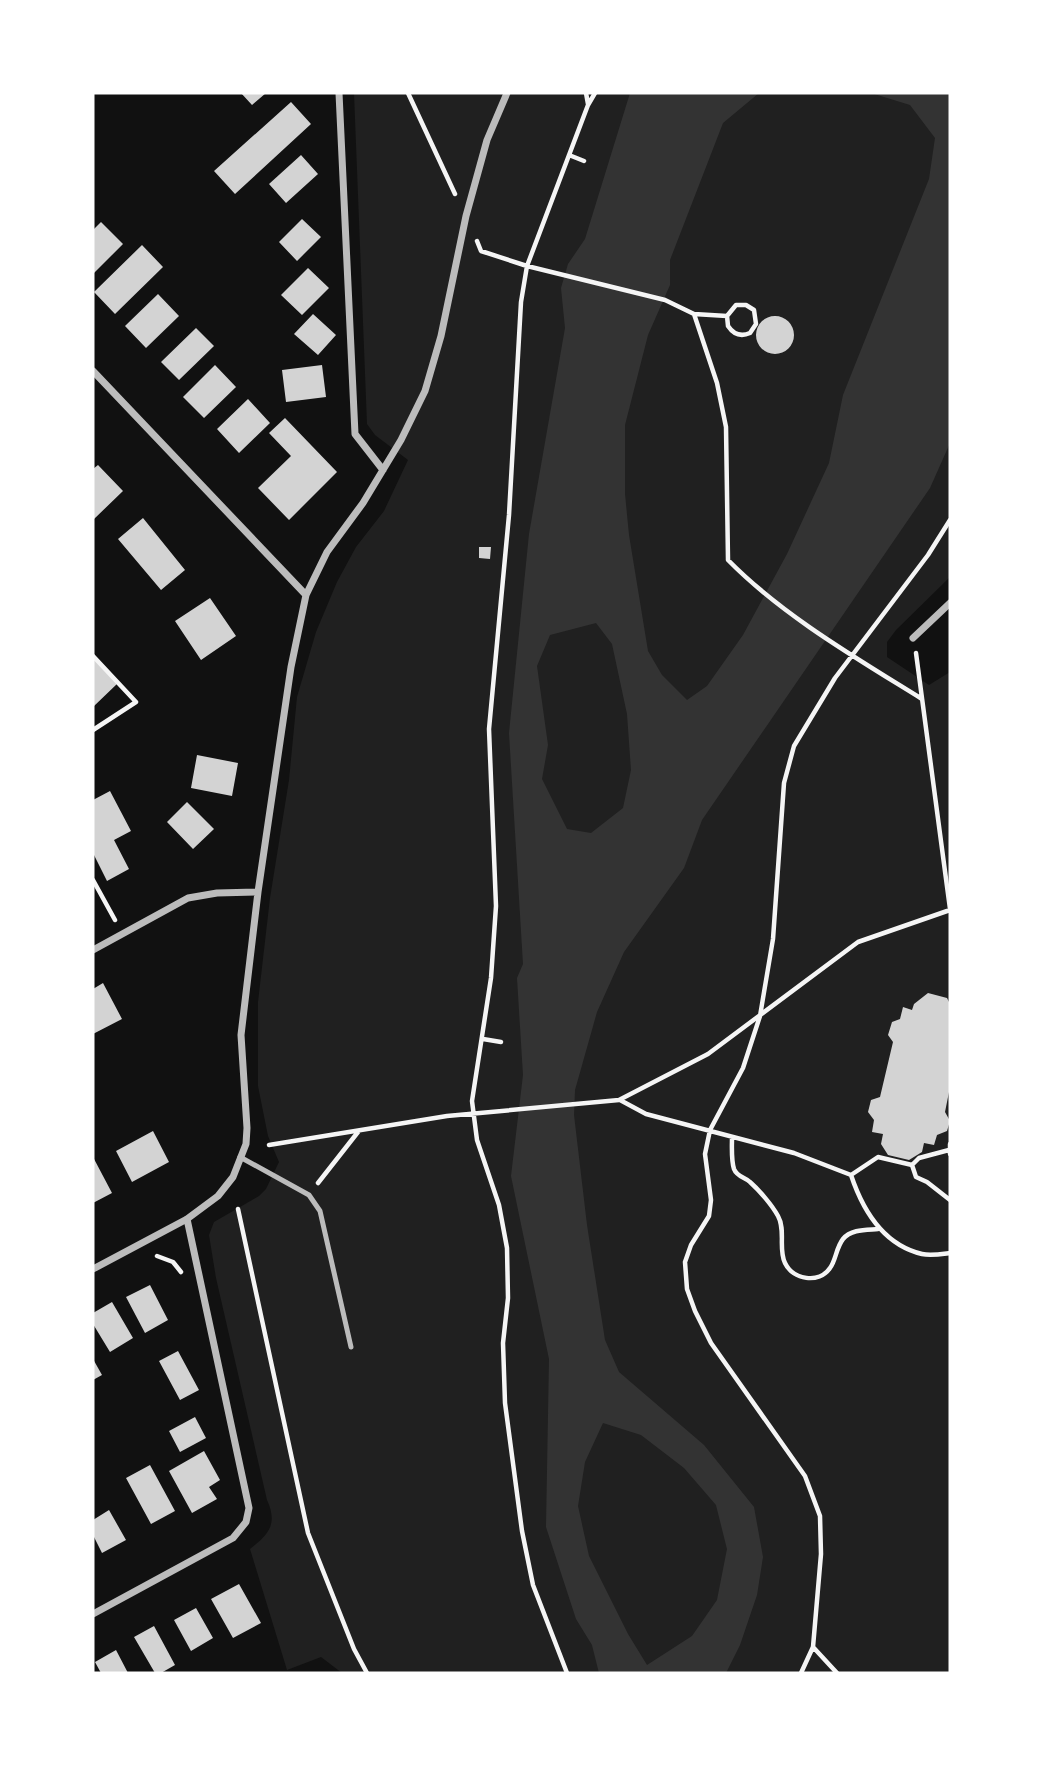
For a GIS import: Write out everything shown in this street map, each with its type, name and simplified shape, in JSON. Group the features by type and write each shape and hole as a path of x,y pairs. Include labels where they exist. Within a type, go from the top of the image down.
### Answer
{"street":[{"path":"339,93 355,434 383,470"},
{"path":"93,1269 187,1219 218,1196 233,1177 246,1144 242,1035 258,892 291,667 306,595 327,552 383,470 425,391 441,336 476,178 487,140 507,93"},
{"path":"93,372 306,595"},
{"path":"914,638 950,603"},
{"path":"93,950 188,898 217,893 258,892"},
{"path":"93,1614 233,1538 246,1522 249,1508 187,1219"}],"lane":[{"path":"240,1157 309,1195 320,1211 351,1347"}],"path":[{"path":"408,93 456,195"},
{"path":"586,93 588,105"},
{"path":"567,1673 533,1585 522,1531 505,1402 503,1343 508,1298 508,1248 499,1205 477,1140 472,1101 491,978 496,906 489,729 509,515 521,302 527,266 588,105 595,93"},
{"path":"569,155 584,161"},
{"path":"473,231 481,251 527,266 665,300 694,314 727,316"},
{"path":"736,305 746,305 754,310 756,324 750,333 740,335 728,326 727,316 736,305"},
{"path":"694,314 717,383 726,427 728,560 755,587 853,656 922,699"},
{"path":"801,1673 813,1647 821,1554 820,1516 805,1476 711,1343 687,1289 685,1262 691,1245 709,1216 711,1200 705,1154 710,1130 743,1068 760,1016 773,939 784,783 794,746 835,678 928,555 950,520"},
{"path":"269,1145 447,1116 619,1100 708,1054 858,942 950,910 914,638"},
{"path":"93,656 136,702 93,730"},
{"path":"93,880 123,933"},
{"path":"483,1039 501,1042"},
{"path":"619,1100 646,1114 794,1153 851,1175"},
{"path":"309,1195 358,1132"},
{"path":"732,1137 733,1167 738,1175 750,1181 778,1216 782,1229 784,1262 792,1273 804,1279 822,1276 831,1268 836,1251 844,1238 854,1232 878,1228"},
{"path":"912,1165 919,1158 949,1152 950,1144"},
{"path":"851,1175 878,1157 912,1165"},
{"path":"912,1165 916,1177 950,1200"},
{"path":"851,1175 857,1194 878,1228 899,1246 925,1255 950,1253"},
{"path":"238,1209 308,1533 367,1673"},
{"path":"156,1255 173,1262 188,1279"},
{"path":"813,1647 837,1673"}],"shaded area":[{"path":"354,93 950,93 950,577 896,630 887,642 887,657 929,685 950,672 950,1673 342,1673 321,1657 287,1670 250,1549 267,1533 272,1516 216,1278 209,1235 214,1222 259,1196 266,1189 279,1162 268,1136 258,1086 258,1002 270,898 289,780 297,697 316,632 337,582 356,547 384,511 408,460 375,435 367,424"},
{"path":"630,93 759,93 723,123 670,260 670,285 648,335 625,425 625,494 629,535 648,651 662,675 687,700 707,686 743,635 787,554 829,463 843,395 929,179 935,138 910,105 871,93 950,93 950,443 930,488 702,820 684,868 624,952 597,1012 575,1090 574,1115 587,1225 605,1340 619,1372 704,1445 754,1507 763,1557 757,1595 740,1645 726,1673 599,1673 592,1645 576,1619 546,1527 549,1359 511,1176 523,1075 517,978 523,964 509,733 529,534 565,328 561,288 568,264 585,239","holes":["596,623 612,644 627,714 631,770 623,808 591,833 567,829 542,779 548,745 537,666 550,635","603,1423 641,1435 684,1468 716,1505 727,1549 717,1600 692,1636 647,1665 628,1634 589,1556 578,1506 585,1462"]}],"building":[{"path":"241,93 266,93 252,105"},
{"path":"291,102 311,124 235,194 214,171"},
{"path":"301,155 318,174 286,203 269,184"},
{"path":"302,219 321,237 297,261 279,242"},
{"path":"101,222 123,244 93,274 93,230"},
{"path":"142,245 163,267 115,314 94,292"},
{"path":"308,268 329,288 302,315 281,295"},
{"path":"158,294 179,316 146,348 125,326"},
{"path":"313,314 336,335 318,355 294,334"},
{"path":"775,316 789,321 794,335 789,349 775,354 761,349 756,335 761,321"},
{"path":"196,328 214,346 179,380 161,362"},
{"path":"215,365 236,387 204,418 183,397"},
{"path":"322,365 326,397 286,402 282,370"},
{"path":"248,399 270,423 239,453 217,429"},
{"path":"285,418 337,472 289,520 258,488 291,456 269,433"},
{"path":"98,465 123,491 93,520 93,469"},
{"path":"143,518 185,570 161,590 118,539"},
{"path":"479,547 491,547 490,559 479,558"},
{"path":"210,598 236,636 201,660 175,621"},
{"path":"93,657 118,683 93,707"},
{"path":"197,755 238,763 232,796 191,788"},
{"path":"110,791 131,831 114,840 129,869 107,881 93,853 93,800"},
{"path":"187,802 214,829 193,849 167,822"},
{"path":"103,983 122,1019 93,1034 93,989"},
{"path":"928,993 947,998 950,1004 950,1087 945,1112 950,1121 947,1131 937,1135 934,1145 924,1143 922,1152 909,1160 888,1155 881,1144 883,1134 872,1132 874,1120 868,1112 871,1100 880,1097 893,1042 888,1035 892,1022 900,1019 903,1007 912,1010 914,1004"},
{"path":"153,1131 169,1162 132,1182 116,1151"},
{"path":"93,1157 112,1193 93,1203"},
{"path":"150,1285 168,1320 145,1333 126,1297"},
{"path":"112,1302 133,1338 110,1352 93,1324 93,1313"},
{"path":"178,1351 199,1390 180,1400 159,1361"},
{"path":"93,1359 102,1375 93,1380"},
{"path":"195,1417 206,1438 180,1452 169,1431"},
{"path":"204,1451 220,1480 209,1487 217,1499 192,1513 169,1471"},
{"path":"150,1465 175,1511 151,1524 126,1478"},
{"path":"109,1510 126,1540 102,1553 93,1535 93,1520"},
{"path":"239,1584 261,1623 233,1638 211,1599"},
{"path":"196,1608 213,1638 191,1651 174,1620"},
{"path":"154,1626 175,1665 161,1673 155,1673 134,1637"},
{"path":"116,1650 128,1673 101,1673 95,1662"}]}
